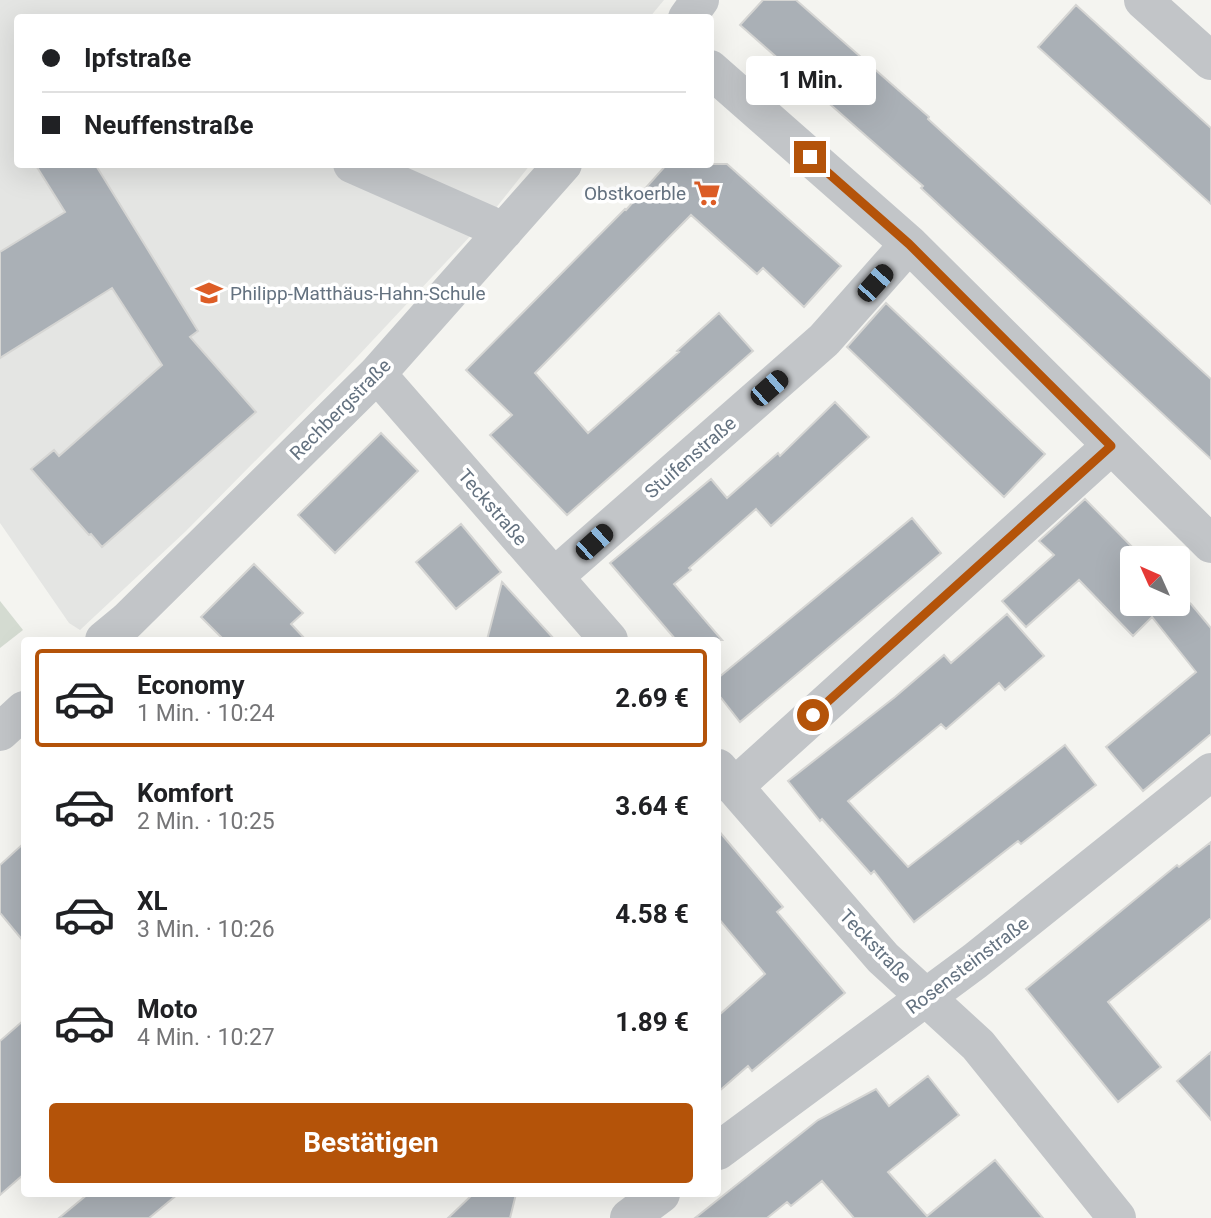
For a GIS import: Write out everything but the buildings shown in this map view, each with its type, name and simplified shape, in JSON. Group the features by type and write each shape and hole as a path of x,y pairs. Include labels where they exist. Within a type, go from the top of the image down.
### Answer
{"street":[{"path":"1143,0 1211,61"},
{"path":"714,73 909,244 1211,544"},
{"path":"361,168 504,231"},
{"name":"Rechbergstraße","path":"125,634 377,374 559,168"},
{"name":"Stuifenstraße","path":"554,577 824,340 909,244"},
{"name":"Teckstraße","path":"377,374 606,637"},
{"path":"726,777 1111,446"},
{"path":"0,732 21,713"},
{"name":"Rosensteinstraße","path":"721,1150 975,961 1211,772"},
{"name":"Teckstraße","path":"726,777 883,958 978,1045 1117,1218"}],"shaded area":[{"name":"Philipp-Matthäus-Hahn-Schule","path":"0,0 664,0 652,14 14,14 14,168 528,168 491,214 343,372 186,531 80,630 69,623 0,523"},
{"path":"0,601 23,630 0,648"}],"place":[{"name":"Obstkoerble","path":"707,193"},
{"name":"Philipp-Matthäus-Hahn-Schule","path":"209,293"}],"route":[{"path":"810,157 909,244 1111,446 813,715"}]}
